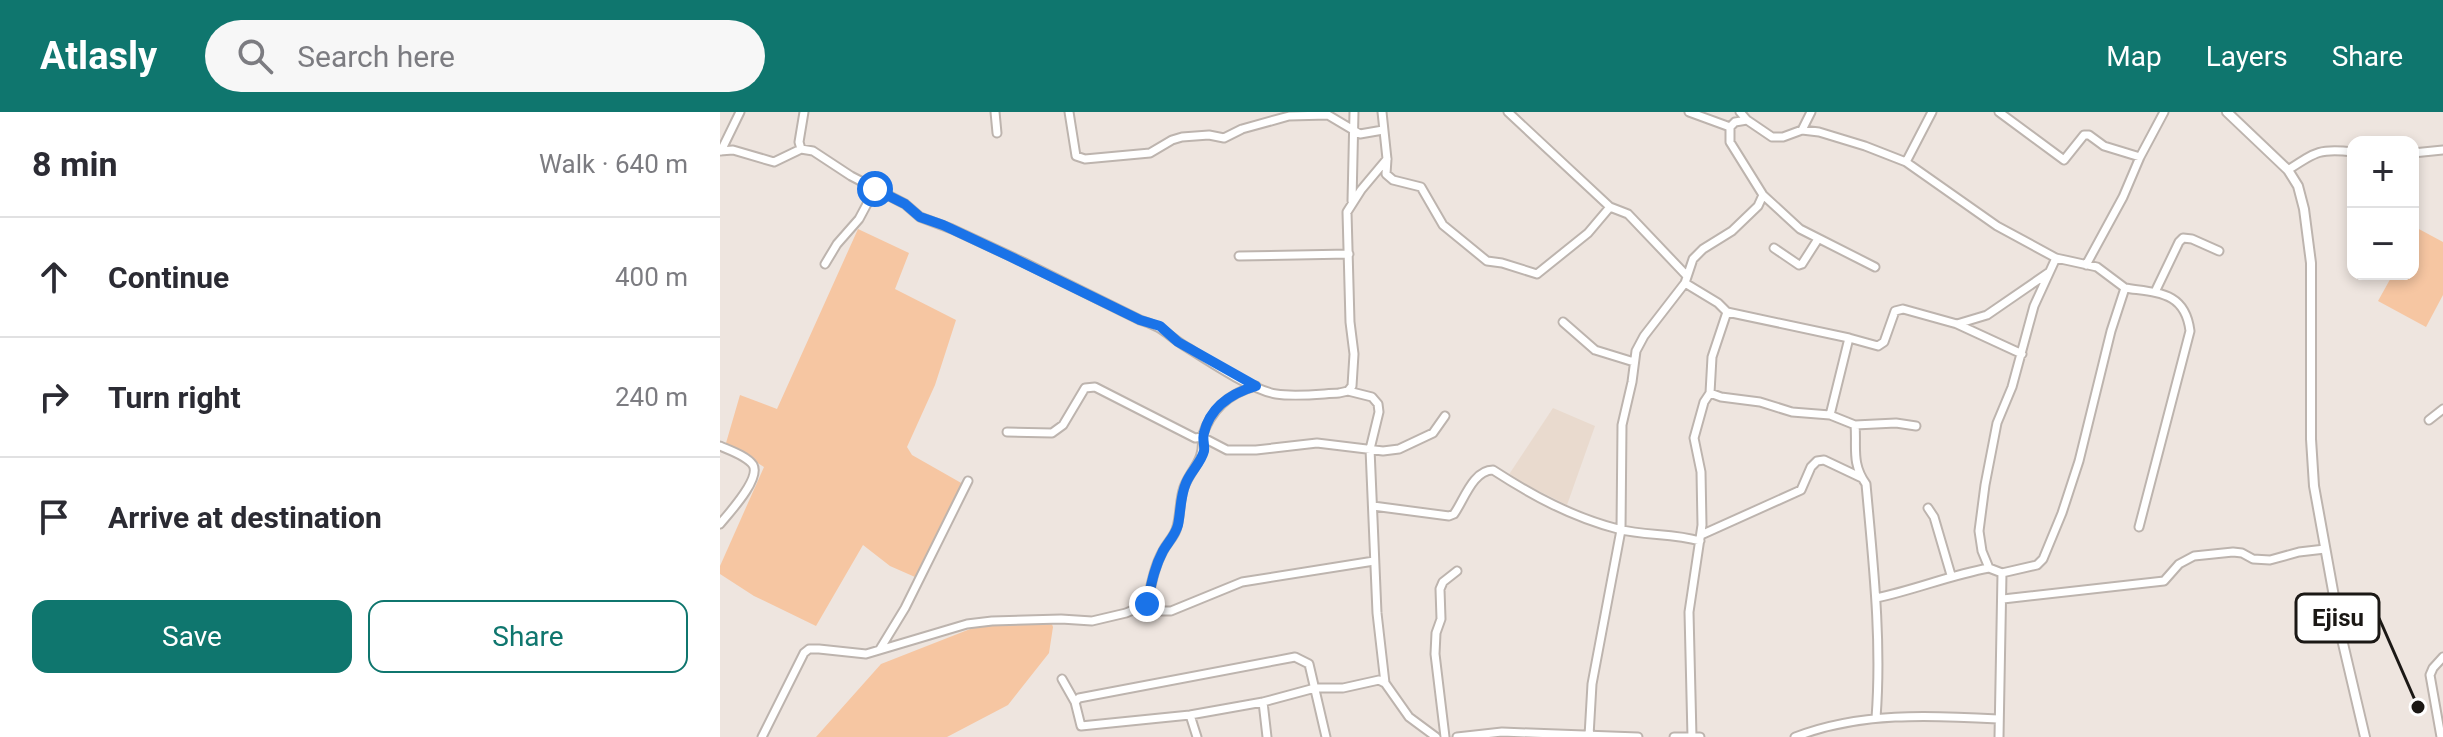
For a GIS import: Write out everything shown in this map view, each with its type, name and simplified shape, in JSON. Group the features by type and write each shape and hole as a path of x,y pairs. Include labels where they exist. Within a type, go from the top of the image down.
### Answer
{"street":[{"path":"720,151 740,112"},
{"path":"801,149 799,142 804,112"},
{"path":"995,112 997,133"},
{"path":"1069,112 1076,156 1085,159 1150,153 1182,137 1209,135 1224,138 1242,129 1289,116 1327,113 1360,134 1383,130"},
{"path":"1352,204 1354,112"},
{"path":"1382,112 1386,174 1393,180 1421,187 1443,225 1487,261 1537,274 1574,246 1610,207"},
{"path":"1508,112 1610,207 1628,214 1686,280 1727,312 1878,346 1884,342 1895,311 1903,309 1957,324 2022,354"},
{"path":"1689,112 1730,127"},
{"path":"1740,112 1747,120 1778,138 1802,130 1819,132 1906,162 1997,226 2056,258 2097,267 2125,288 2155,292 2174,299 2186,311 2190,331 2139,527"},
{"path":"1802,130 1811,112"},
{"path":"1906,162 1932,112"},
{"path":"1999,112 2064,160 2084,135 2089,135 2104,146 2140,157"},
{"path":"2086,265 2164,112"},
{"path":"2229,113 2288,170 2298,186 2304,209 2311,263 2314,486 2341,635 2365,737"},
{"path":"1747,120 1735,122 1730,127 1730,142 1763,195 1800,229 1875,267"},
{"path":"720,151 733,150 774,162 801,149 813,151 851,176 905,204 920,217 943,225 1140,320 1160,326 1178,342 1273,394 1348,391 1372,397 1378,404 1379,412 1370,449 1377,613 1385,683"},
{"path":"2288,170 2311,154 2328,149 2347,151"},
{"path":"2419,152 2443,150"},
{"path":"1348,391 1352,386 1354,354 1350,322 1347,212 1387,159"},
{"path":"825,264 842,237 859,219 875,189"},
{"path":"1589,736 1592,684 1621,530 1622,425 1636,351 1686,280 1693,259 1732,231 1758,206 1763,195"},
{"path":"2155,292 2183,238 2219,251"},
{"path":"1774,248 1799,265 1818,239"},
{"path":"1239,256 1349,254"},
{"path":"1989,568 1979,531 1997,423 2012,387 2034,306 2056,258"},
{"path":"1957,324 1987,315 2050,272"},
{"path":"1876,598 1931,585 1951,575 1989,568 2002,573 2037,565 2043,559 2079,461 2111,331 2125,288"},
{"path":"1692,737 1689,612 1700,538 1701,472 1694,432 1710,393 1712,357 1727,312"},
{"path":"1563,322 1595,350 1634,362"},
{"path":"1830,415 1849,338"},
{"path":"1147,604 1163,550 1174,536 1180,498 1187,478 1204,450 1202,437 1208,421 1223,402 1242,390 1256,386"},
{"path":"1007,432 1052,433 1063,425 1085,388 1095,387 1195,438 1202,437 1227,450 1317,443 1383,451 1399,449 1433,433 1445,416"},
{"path":"1710,393 1760,402 1792,412 1830,415 1855,425 1896,423 1916,426"},
{"path":"2429,420 2443,409"},
{"path":"1855,425 1855,457 1866,484 1876,598 1876,718"},
{"path":"720,446 744,457 753,465 754,474 720,524"},
{"path":"1373,506 1449,516 1454,514 1478,475 1493,470 1533,497 1571,514 1621,530 1700,538 1801,490 1817,461 1830,463 1862,478"},
{"path":"880,649 912,595 968,481"},
{"path":"1928,508 1934,517 1951,575"},
{"path":"2003,599 2164,581 2179,564 2194,556 2233,552 2253,559 2270,560 2325,549"},
{"path":"1147,604 1160,611 1171,611 1242,582 1374,561"},
{"path":"1445,737 1436,643 1441,619 1440,589 1443,582 1457,571"},
{"path":"1999,737 2002,573"},
{"path":"762,737 804,653 809,649 866,654 967,624 1061,619 1092,621 1147,604"},
{"path":"1075,702 1079,698 1295,657 1309,664 1326,737"},
{"path":"2441,737 2430,675 2443,657"},
{"path":"1062,679 1075,702 1081,737"},
{"path":"1081,726 1190,715 1263,702 1315,688 1343,688 1379,680 1385,683 1409,717 1436,737"},
{"path":"1263,702 1267,737"},
{"path":"1190,715 1197,737"},
{"path":"1795,737 1833,724 1876,718 1953,715 1998,719"},
{"path":"1457,737 1638,737"},
{"path":"1674,737 1700,737"}],"shaded area":[{"path":"858,229 909,253 895,289 956,320 935,385 907,447 912,455 963,484 915,577 890,566 863,545 816,626 754,596 720,574 720,566 764,467 726,443 740,395 777,409"},
{"path":"2419,229 2443,242 2443,295 2426,327 2378,301 2390,280 2419,280"},
{"path":"1553,408 1595,426 1567,505 1508,476"},
{"path":"1050,619 1053,627 1049,653 1008,705 947,737 816,737 881,664 988,622"}],"place":[{"name":"Ejisu","path":"2418,707"}],"route":[{"path":"875,189 905,204 920,217 1044,272 1140,320 1160,326 1178,342 1256,386 1242,390 1223,402 1208,421 1202,437 1204,450 1187,478 1180,498 1174,536 1163,550 1147,604"}]}
